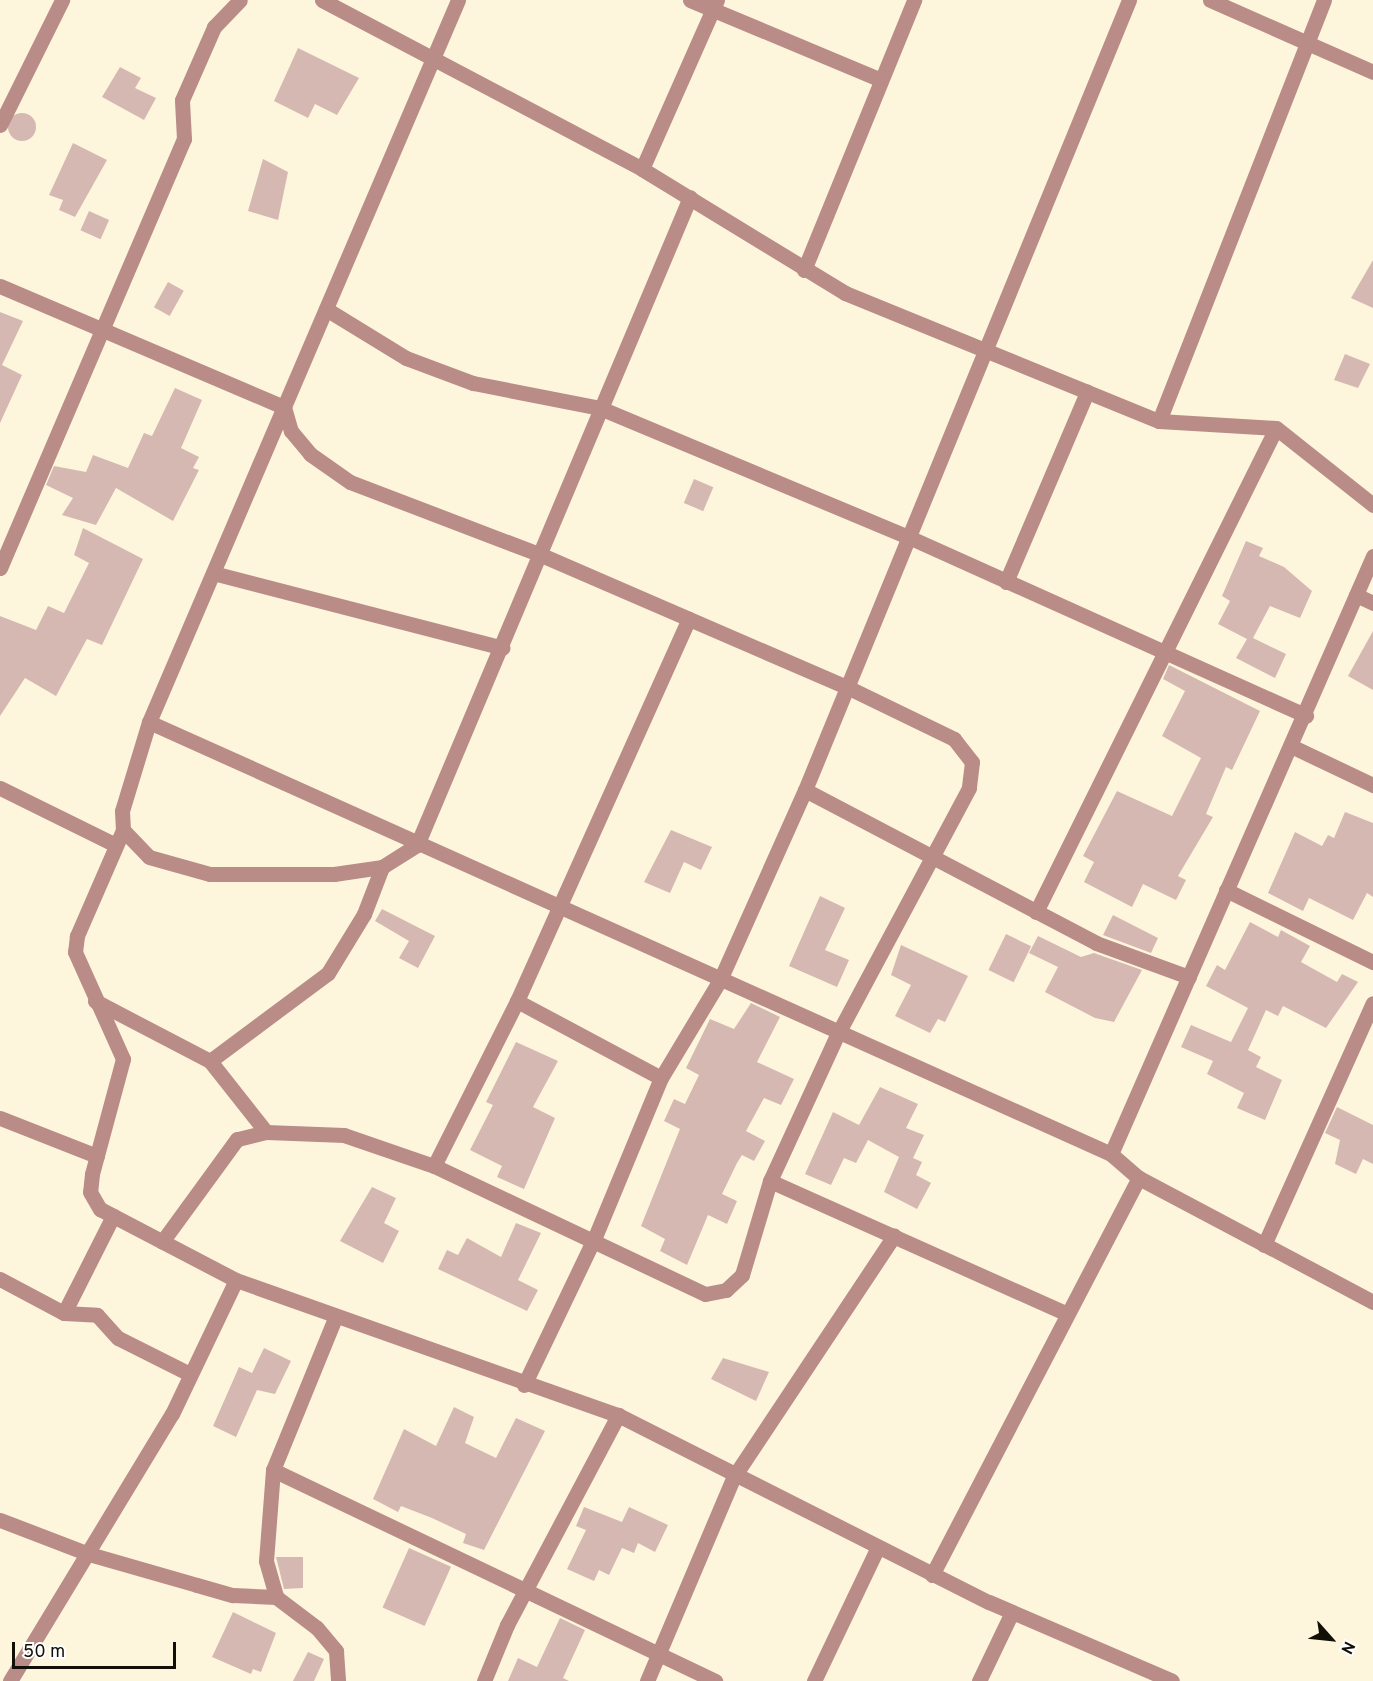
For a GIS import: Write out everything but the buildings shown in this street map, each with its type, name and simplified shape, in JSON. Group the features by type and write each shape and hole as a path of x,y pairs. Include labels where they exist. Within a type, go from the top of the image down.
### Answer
{"street":[{"path":"0,125 62,0"},
{"path":"0,568 104,334 184,139 182,100 214,27 240,0"},
{"path":"322,0 642,169 845,293 1159,421 1276,428 1373,504"},
{"path":"458,0 149,722 126,790 123,830 77,936 79,970 123,1059 97,1156 90,1192 100,1209 236,1280 335,1318 389,1330 524,1385 618,1415 733,1478 877,1549 1144,1676 1172,1681"},
{"path":"690,0 715,5 881,80"},
{"path":"804,270 914,0"},
{"path":"524,1385 595,1238 661,1078 720,980 806,790 913,539 986,351 1129,0"},
{"path":"1210,0 1307,45 1373,72"},
{"path":"1159,421 1324,0"},
{"path":"642,169 715,5"},
{"path":"123,830 149,857 210,874 334,874 382,867 417,845 502,648 539,554 690,197"},
{"path":"0,286 104,334 284,407"},
{"path":"326,309 397,353 447,374 600,408 913,539 1166,656 1306,716"},
{"path":"1006,582 1087,392"},
{"path":"162,1242 224,1150 237,1139 266,1132 344,1135 434,1166 595,1238 705,1294 726,1290 742,1275 770,1181 838,1033 969,788 972,762 965,748 849,688 539,554 330,471 291,431 284,407"},
{"path":"1036,912 1166,656 1276,428"},
{"path":"1112,1154 1226,890 1293,747 1373,556"},
{"path":"213,573 502,648"},
{"path":"1356,595 1373,603"},
{"path":"434,1166 517,1001 555,907 689,619"},
{"path":"149,722 555,907 1112,1154 1139,1178 1373,1302"},
{"path":"1293,747 1373,785"},
{"path":"0,788 116,845"},
{"path":"806,790 1096,943 1189,977"},
{"path":"210,1061 328,973 364,914 382,867"},
{"path":"1226,890 1373,962"},
{"path":"95,1001 210,1061 266,1132"},
{"path":"517,1001 661,1078"},
{"path":"1264,1245 1373,1003"},
{"path":"0,1118 97,1156"},
{"path":"932,1575 1139,1178"},
{"path":"770,1181 1067,1314"},
{"path":"64,1313 113,1216"},
{"path":"647,1681 733,1478 894,1236"},
{"path":"0,1279 64,1313 97,1315 118,1338 188,1373"},
{"path":"10,1681 172,1414 188,1373 236,1280"},
{"path":"276,1597 266,1561 273,1470 335,1318"},
{"path":"484,1681 527,1591 618,1415"},
{"path":"273,1470 716,1681"},
{"path":"0,1520 89,1554 233,1595 276,1597 317,1628 336,1651 338,1681"},
{"path":"814,1681 877,1549"},
{"path":"979,1681 1012,1612"}]}
